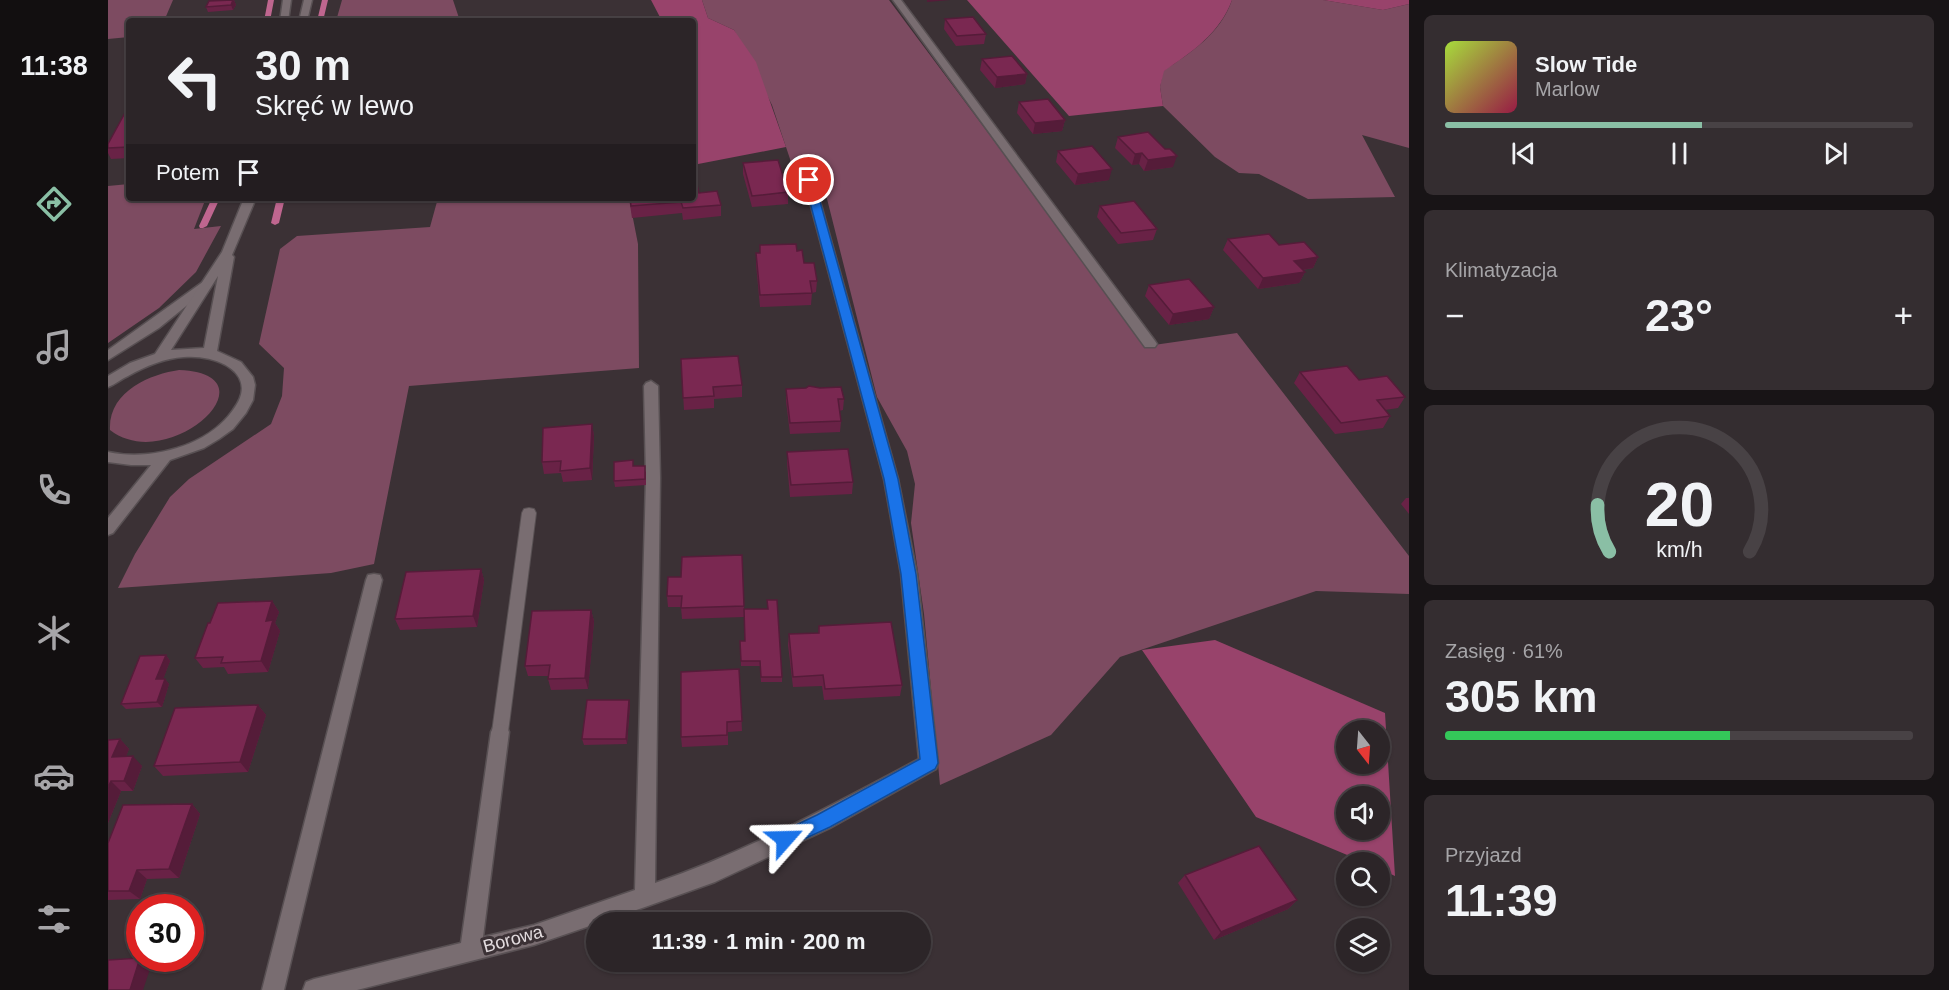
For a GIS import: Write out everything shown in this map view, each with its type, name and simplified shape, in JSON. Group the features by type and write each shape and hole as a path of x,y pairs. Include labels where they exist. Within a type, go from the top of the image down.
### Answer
{"street":[{"path":"284,18 287,0"},
{"path":"304,18 309,0"},
{"path":"897,0 1150,344"},
{"name":"Borowa","path":"314,990 534,935 708,875 823,821 929,763 909,574 891,479 809,180"},
{"path":"159,358 228,252 249,201"},
{"path":"210,354 228,252"},
{"path":"108,356 154,325 207,283"},
{"path":"108,382 132,368 159,358 187,353 210,354 226,358 242,370 247,378 247,397 235,417 225,428 197,445 165,457 141,460 108,458"},
{"path":"645,897 653,478 651,386"},
{"path":"108,529 165,457"},
{"path":"273,990 374,580"},
{"path":"470,951 500,732"}],"lane":[{"path":"500,732 529,513"}],"shaded area":[{"path":"108,0 173,0 165,18 126,18 126,37 108,39"},
{"path":"342,0 453,0 459,18 337,18"},
{"path":"651,0 702,0 708,18 734,30 756,62 786,147 696,164 696,18 660,18"},
{"path":"702,0 889,0 1147,346 1237,333 1409,556 1409,594 1316,591 1120,657 1051,735 940,785 924,614 911,523 915,484 907,451 877,397 822,179 810,175 796,177 772,105 734,30 708,18"},
{"path":"967,0 1232,0 1227,12 1213,32 1195,49 1164,71 1160,87 1163,106 1069,116"},
{"path":"1232,0 1323,0 1383,10 1409,4 1409,148 1362,135 1395,197 1308,199 1259,174 1239,173 1215,157 1163,106 1160,87 1163,71 1184,57 1213,32 1227,12"},
{"path":"1323,0 1409,0 1409,4 1383,10"},
{"path":"126,184 126,201 205,201 194,229 221,226 196,272 159,308 108,343 108,186"},
{"path":"437,201 630,201 638,244 639,368 409,386 374,564 331,573 118,588 135,554 170,497 189,479 271,424 282,396 284,368 259,344 280,249 297,236 430,227"},
{"path":"179,370 207,376 219,388 217,403 204,419 184,432 160,441 134,441 110,430 111,416 116,405 133,387 144,380"},
{"path":"1215,640 1385,713 1385,720 1336,720 1336,774 1389,774 1389,786 1336,786 1336,840 1390,840 1390,794 1395,876 1390,874 1390,852 1340,852 1256,817 1142,650"}],"building":[{"path":"233,0 231,5 206,7 209,1"},
{"path":"973,17 986,34 957,36 945,19"},
{"path":"1012,56 1027,74 997,77 982,59"},
{"path":"1048,99 1065,120 1035,123 1019,102"},
{"path":"126,111 126,147 108,148"},
{"path":"1148,132 1165,149 1170,149 1177,156 1148,160 1142,153 1135,154 1118,137"},
{"path":"1092,146 1112,169 1078,174 1058,151"},
{"path":"778,160 788,192 752,196 743,163"},
{"path":"696,181 699,193 717,191 721,205 683,208 681,202 631,206 630,201 696,201"},
{"path":"1134,201 1157,229 1121,233 1100,206"},
{"path":"1269,234 1279,245 1304,242 1318,257 1294,261 1305,272 1263,278 1228,239"},
{"path":"796,244 797,251 802,250 804,263 814,263 817,281 810,281 812,293 760,295 756,253 760,253 760,245"},
{"path":"1189,279 1214,307 1173,314 1149,285"},
{"path":"738,356 742,385 713,387 714,396 683,398 681,359"},
{"path":"1347,366 1359,380 1387,376 1405,397 1377,400 1390,416 1341,423 1300,372"},
{"path":"809,386 841,387 844,399 838,399 841,421 790,423 786,389"},
{"path":"592,424 590,468 560,471 561,461 542,462 543,428"},
{"path":"848,449 853,482 791,485 787,452"},
{"path":"633,460 633,466 645,466 645,479 614,481 614,462"},
{"path":"742,555 744,606 681,608 682,596 667,596 668,577 681,577 682,557"},
{"path":"481,569 473,616 395,619 406,572"},
{"path":"767,600 777,600 782,677 761,677 760,661 741,661 740,641 745,641 744,609 768,609"},
{"path":"272,601 266,621 273,620 261,661 221,663 223,657 195,658 218,603"},
{"path":"591,610 585,678 548,679 550,665 525,666 532,611"},
{"path":"891,622 902,685 825,689 823,675 793,677 789,634 819,633 819,626"},
{"path":"166,655 156,679 165,679 157,702 121,704 140,656"},
{"path":"739,669 742,721 727,722 727,735 681,737 681,672"},
{"path":"587,700 629,700 626,739 582,739"},
{"path":"258,705 240,762 154,766 175,708"},
{"path":"120,739 112,757 133,756 124,781 111,781 108,788 108,740"},
{"path":"192,804 169,869 137,870 129,891 108,891 108,843 123,805"},
{"path":"1259,846 1297,900 1221,932 1185,875"},
{"path":"126,959 126,972 136,972 130,990 108,990 108,960"}],"waterway":[{"path":"268,18 271,0"},
{"path":"321,18 325,0"},
{"path":"203,226 215,201"},
{"path":"275,223 280,201"}],"route":[{"path":"785,839 823,821 929,763 909,574 891,479 809,180"}]}
